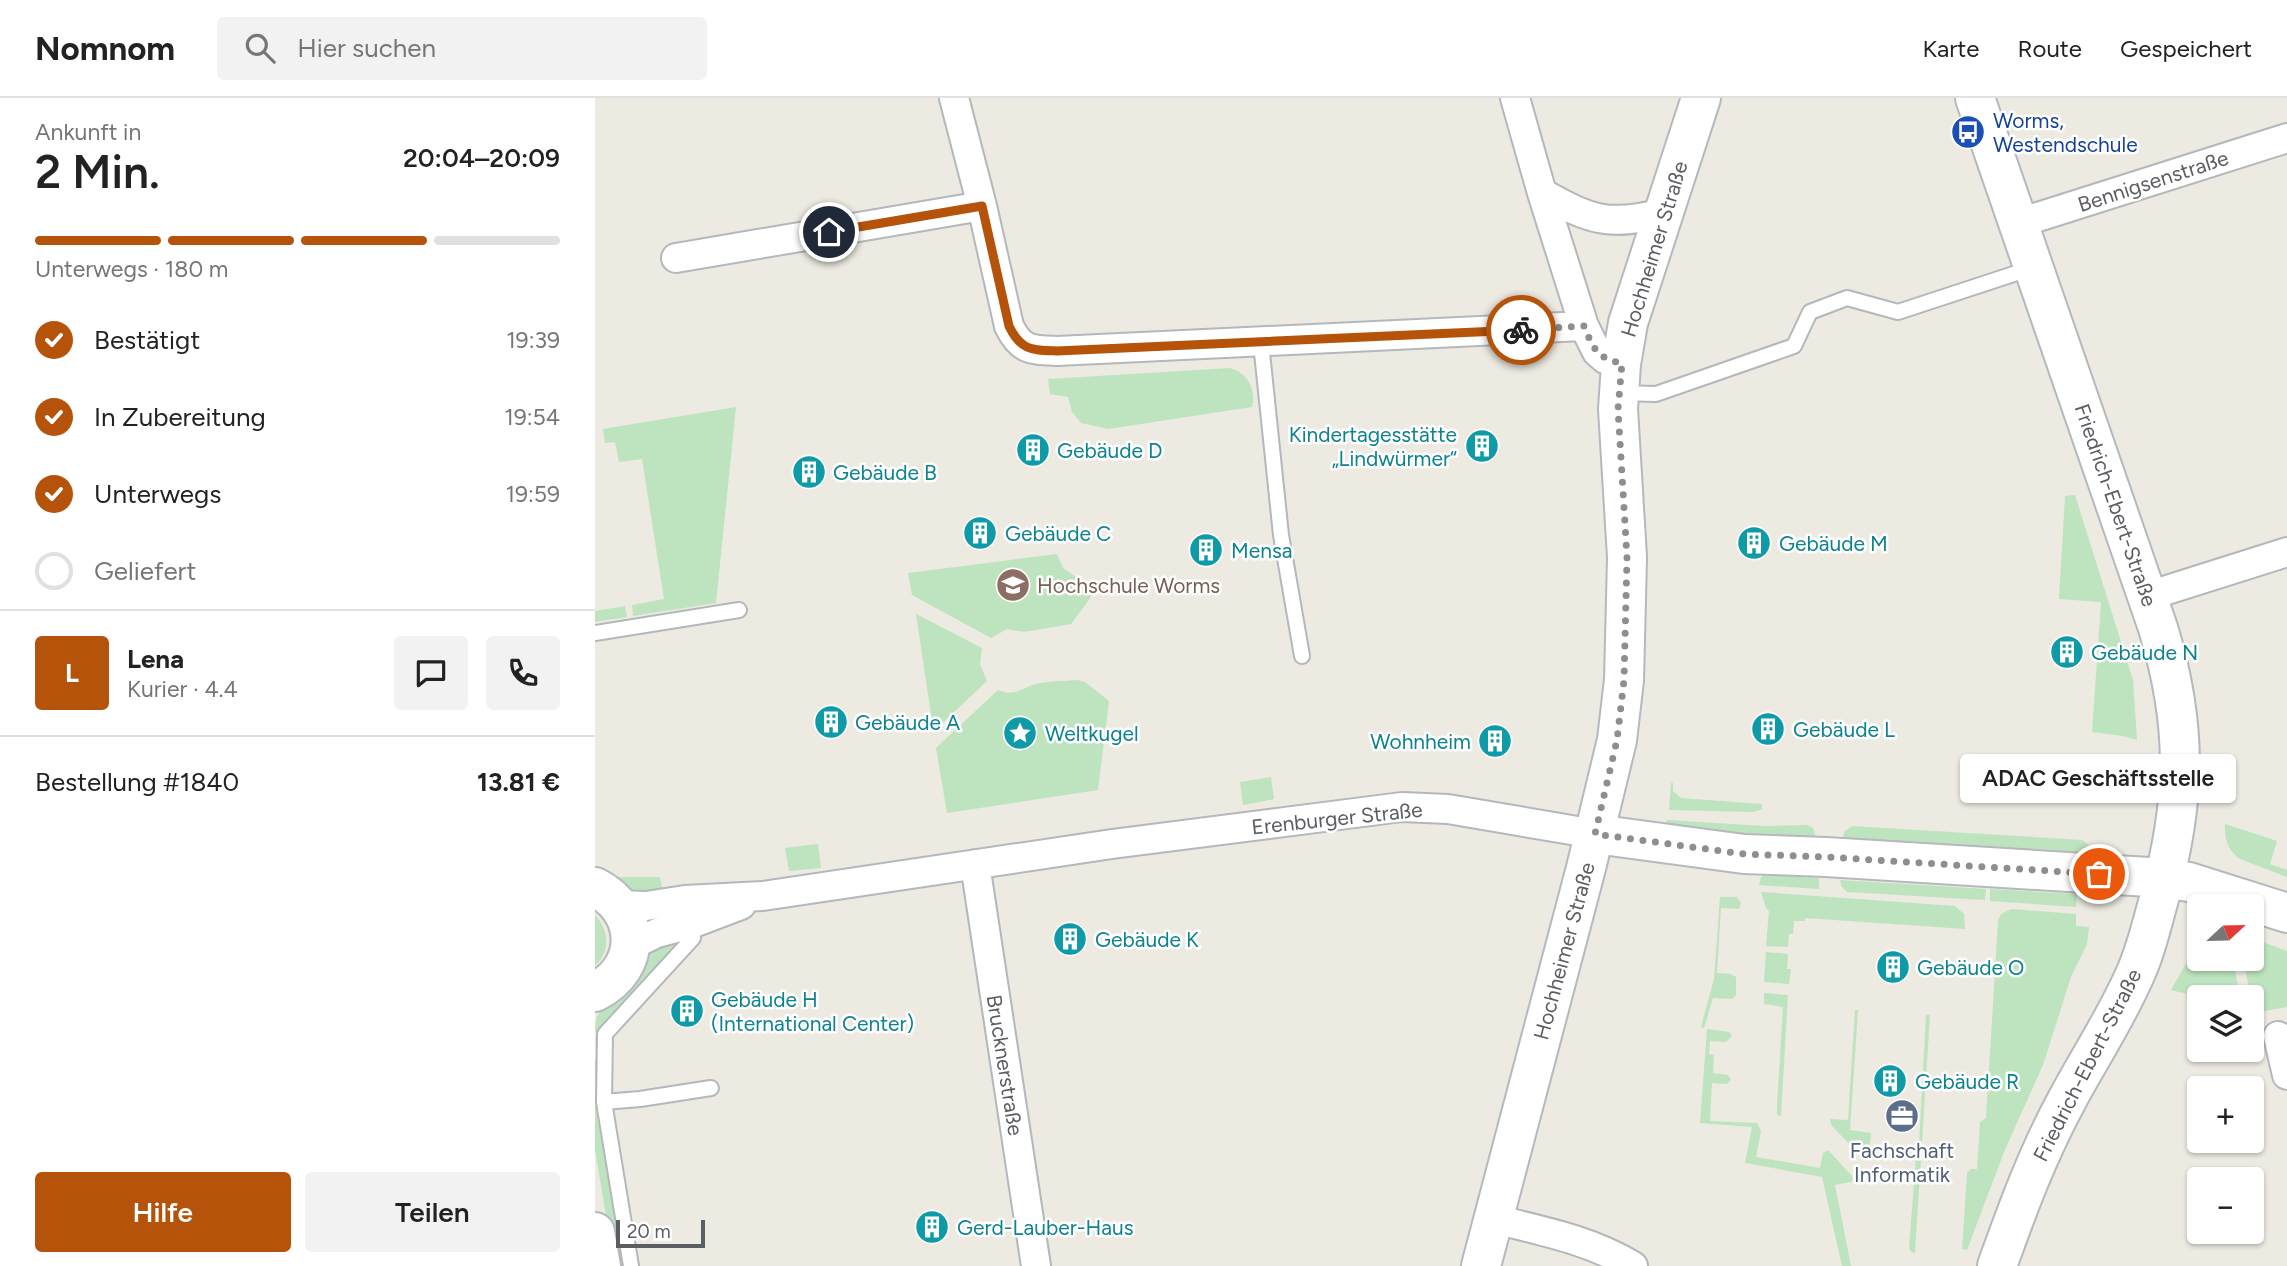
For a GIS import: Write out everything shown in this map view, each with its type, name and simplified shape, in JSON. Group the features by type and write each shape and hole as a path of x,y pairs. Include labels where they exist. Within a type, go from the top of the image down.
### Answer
{"street":[{"path":"954,98 982,206 1003,307 1013,334 1027,348 1057,351 1261,343 1584,326"},
{"path":"1515,98 1584,326 1597,352 1620,378"},
{"name":"Hochheimer Straße","path":"1481,1266 1595,834 1617,740 1624,680 1627,557 1621,470 1620,378 1627,323 1701,98"},
{"name":"Friedrich-Ebert-Straße","path":"1975,98 2148,596 2174,687 2180,736 2178,807 2165,878 2146,947 2131,983 2065,1102 2022,1196 1997,1266"},
{"name":"Bennigsenstraße","path":"2019,223 2287,138"},
{"path":"1542,193 1589,217 1613,221 1637,220 1663,213"},
{"path":"676,258 982,206"},
{"path":"2148,596 2287,552"},
{"name":"Erenburger Straße","path":"607,896 646,906 685,900 763,896 975,864 1402,807 1448,809 1595,834 1744,854 2165,878 2189,882 2287,913"},
{"name":"Brucknerstraße","path":"975,864 1036,1266"},
{"path":"595,993 619,974 627,961 630,946 626,917 607,896"},
{"name":"Erenburger Straße","path":"630,946 657,933 691,924 763,896"},
{"path":"2278,1036 2287,1075"},
{"path":"1494,1219 1575,1239 1613,1254 1633,1266"},
{"path":"595,1232 601,1266"}],"lane":[{"path":"1620,378 1656,394 1794,346 1810,313 1847,298 1898,312 2035,267"},
{"path":"1261,343 1281,535 1302,656"},
{"path":"595,633 739,610"},
{"path":"631,1266 604,1101 605,1034 693,938 691,924"},
{"path":"604,1101 640,1099 711,1088"}],"green space":[{"path":"1230,368 1241,373 1252,388 1252,407 1108,429 1081,423 1072,412 1068,397 1050,394 1048,379"},
{"path":"736,407 716,603 633,616 632,605 664,599 642,459 619,462 615,442 605,443 603,429"},
{"path":"2075,495 2133,680 2137,740 2092,732 2101,602 2059,599 2065,496"},
{"path":"1057,554 1063,568 1085,583 1091,597 1071,624 1024,632 1007,629 991,638 912,595 908,573"},
{"path":"625,606 627,617 595,622 595,611"},
{"path":"916,614 982,648 980,664 987,681 936,729 933,728"},
{"path":"1077,680 1085,682 1109,701 1098,790 947,813 936,748 998,690 1014,692 1041,683"},
{"path":"1271,777 1274,799 1243,805 1240,782"},
{"path":"1671,783 1673,791 1681,798 1762,804 1762,809 1754,812 1669,810"},
{"path":"1667,820 1764,826 1807,825 1813,828 1816,837 1775,838 1666,831"},
{"path":"2225,824 2277,841 2270,864 2287,870 2287,877 2240,859 2228,844"},
{"path":"1852,826 2082,840 2090,846 2092,854 1843,838 1844,832"},
{"path":"818,844 821,868 789,871 785,848"},
{"path":"1764,875 1819,878 1819,889 1759,885"},
{"path":"607,877 660,877 663,892 632,896"},
{"path":"1840,880 1986,889 1985,900 1847,892"},
{"path":"1990,889 2077,894 2076,907 1990,901"},
{"path":"1761,892 1955,906 1964,914 1965,929 1805,918 1805,921 1794,921 1788,947 1766,946 1769,911"},
{"path":"1720,897 1737,897 1741,903 1739,909 1721,908 1717,973 1736,977 1736,995 1732,999 1713,998 1704,1028 1701,1027 1714,979"},
{"path":"2011,909 2076,914 2076,926 2089,927 2087,944 2071,977 2043,1065 2004,1152 1967,1250 1962,1249 1967,1173 1971,1169 1977,1169 1980,1122 1986,1118 1998,921 2001,914"},
{"path":"595,915 603,927 606,947 595,966"},
{"path":"675,938 676,944 600,1031 595,1032 601,1007 645,953"},
{"path":"2265,943 2287,951 2287,1007 2264,1011 2264,985 2248,985 2245,971 2265,971"},
{"path":"1766,952 1788,954 1787,969 1791,969 1789,984 1764,982"},
{"path":"2187,962 2187,971 2235,971 2238,985 2187,985 2187,994 2171,990"},
{"path":"1764,993 1788,995 1781,1116 1777,1115 1777,1106 1783,1007 1764,1004"},
{"path":"1855,1010 1858,1010 1850,1130 1871,1133 1869,1153 1862,1157 1831,1125 1830,1119 1848,1120"},
{"path":"1926,1015 1930,1015 1915,1253 1909,1248 1919,1144"},
{"path":"1707,1029 1729,1032 1732,1036 1726,1042 1710,1041 1709,1054 1714,1055 1713,1073 1728,1075 1731,1080 1727,1084 1712,1083 1710,1121 1757,1123 1761,1131 1756,1157 1820,1168 1823,1153 1828,1150 1852,1176 1851,1182 1835,1185 1851,1266 1842,1266 1822,1177 1745,1163 1752,1127 1700,1123"},
{"path":"595,1060 598,1061 598,1092 625,1263 614,1263 595,1150"}],"way so far":[{"path":"1521,330 1584,326 1597,352 1611,362 1622,363 1618,409 1627,557 1624,680 1617,740 1595,834 1744,854 2099,874"}],"place":[{"name":"Worms, Westendschule","path":"1968,132"},
{"name":"Kindertagesstätte „Lindwürmer“","path":"1482,446"},
{"name":"Gebäude D","path":"1033,450"},
{"name":"Gebäude B","path":"809,472"},
{"name":"Gebäude C","path":"980,533"},
{"name":"Gebäude M","path":"1754,543"},
{"name":"Mensa","path":"1206,550"},
{"name":"Hochschule Worms","path":"1013,585"},
{"name":"Gebäude N","path":"2067,652"},
{"name":"Gebäude A","path":"831,722"},
{"name":"Gebäude L","path":"1768,729"},
{"name":"Weltkugel","path":"1020,733"},
{"name":"Wohnheim","path":"1495,741"},
{"name":"ADAC Geschäftsstelle","path":"2099,874"},
{"name":"Gebäude K","path":"1070,939"},
{"name":"Gebäude O","path":"1893,967"},
{"name":"Gebäude H (International Center)","path":"687,1011"},
{"name":"Gebäude R","path":"1890,1081"},
{"name":"Fachschaft Informatik","path":"1902,1116"},
{"name":"Gerd-Lauber-Haus","path":"932,1227"}],"route":[{"path":"829,232 982,206 1009,326 1021,345 1034,350 1261,343 1521,330"}]}
